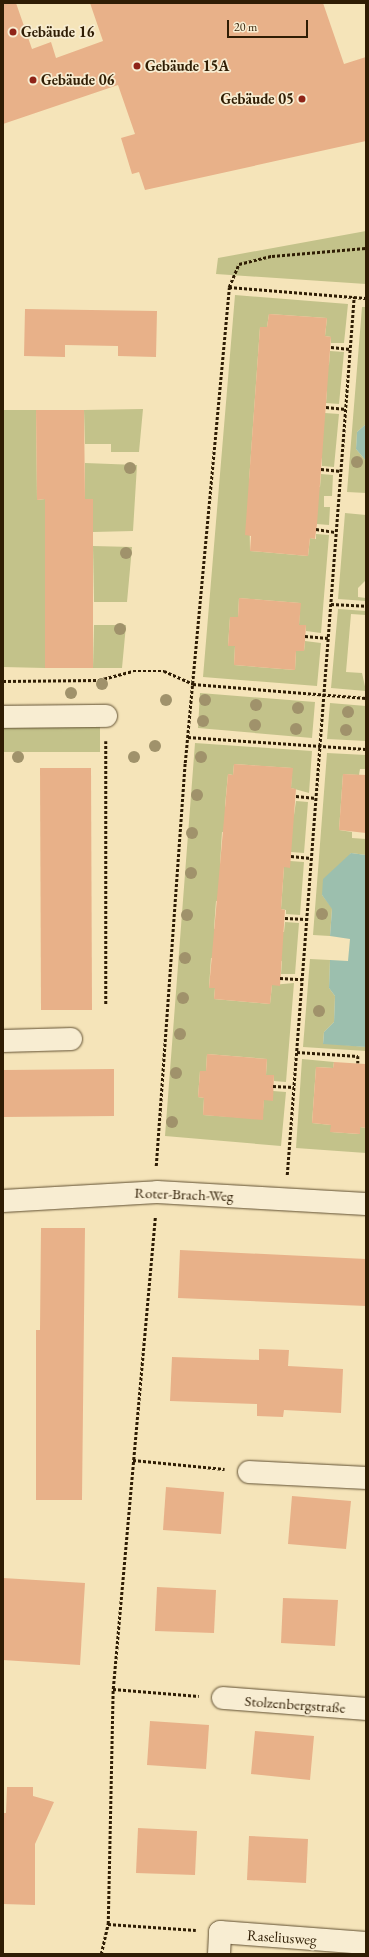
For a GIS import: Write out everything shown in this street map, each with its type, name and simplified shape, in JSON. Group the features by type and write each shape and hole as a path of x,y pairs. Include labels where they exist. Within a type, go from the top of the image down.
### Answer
{"street":[{"path":"3,717 106,716"},
{"path":"3,1040 72,1039"},
{"name":"Roter-Brach-Weg","path":"3,1201 157,1192 285,1198 366,1204"},
{"path":"249,1472 366,1478"},
{"name":"Stolzenbergstraße","path":"223,1698 366,1709"},
{"path":"219,1954 220,1932"},
{"name":"Raseliusweg","path":"220,1932 366,1943"}],"path":[{"path":"101,1954 108,1924 113,1690 157,1192 156,1144 188,737 229,286 239,264 272,256 366,248"},
{"path":"229,286 366,298"},
{"path":"285,1198 354,297"},
{"path":"331,347 350,349"},
{"path":"326,407 346,409"},
{"path":"322,469 341,471"},
{"path":"316,529 336,532"},
{"path":"331,604 366,606"},
{"path":"305,636 328,638"},
{"path":"3,680 98,680 133,671 164,671 193,684 366,698"},
{"path":"106,716 106,1004"},
{"path":"188,737 366,749"},
{"path":"296,796 316,798"},
{"path":"291,856 311,858"},
{"path":"285,918 307,919"},
{"path":"280,978 302,979"},
{"path":"296,1052 358,1056 358,1064"},
{"path":"273,1086 294,1087"},
{"path":"133,1460 249,1472"},
{"path":"113,1690 223,1698"},
{"path":"108,1924 220,1932"}],"shaded area":[{"path":"366,231 366,284 216,274 218,258"},
{"path":"235,295 348,304 344,343 331,343 331,337 325,336 327,318 269,314 267,327 260,327 249,481 250,551 308,556 310,538 316,539 316,534 329,535 321,633 306,631 306,625 299,625 300,603 239,598 238,617 230,617 228,646 235,646 234,665 295,670 296,651 304,651 305,641 321,643 317,686 203,677"},
{"path":"362,307 366,307 366,424 357,432 356,449 366,461 366,493 347,492"},
{"path":"330,351 344,352 339,404 326,403 327,390 321,390 323,365 329,365"},
{"path":"143,409 139,452 111,452 111,444 85,444 84,410"},
{"path":"3,410 36,410 37,500 45,499 45,668 3,667"},
{"path":"325,413 339,414 334,467 322,466 322,458 315,457 319,418 325,418"},
{"path":"366,424 366,461 356,449 357,432"},
{"path":"85,463 137,465 133,531 93,532 93,500 85,499"},
{"path":"321,474 333,475 332,496 324,496 324,507 330,507 329,525 317,524 313,486 320,487"},
{"path":"345,513 366,515 366,580 358,588 358,597 366,598 366,601 338,599"},
{"path":"93,546 132,547 127,602 94,602"},
{"path":"338,609 366,611 366,615 351,614 346,672 362,673 366,691 331,688"},
{"path":"94,625 126,625 122,668 93,668"},
{"path":"200,693 315,702 312,738 198,728"},
{"path":"330,703 366,706 366,741 327,739"},
{"path":"100,723 100,752 3,752 3,724"},
{"path":"195,743 312,751 309,793 291,788 292,768 234,764 233,775 228,774 225,806 228,833 222,832 220,865 225,866 222,902 216,901 214,929 220,929 217,959 211,958 209,988 215,988 214,999 270,1004 272,985 294,983 286,1082 274,1081 274,1075 266,1075 267,1059 207,1054 206,1071 200,1071 198,1097 204,1098 203,1115 262,1119 264,1100 272,1100 273,1091 286,1092 281,1146 165,1136"},
{"path":"327,753 366,755 366,769 360,769 359,775 343,774 339,830 352,832 352,838 366,839 366,855 351,853 322,895 332,908 330,936 313,935"},
{"path":"296,801 308,802 304,853 291,852 288,815 294,815"},
{"path":"351,853 366,855 366,1047 323,1044 324,1032 334,1022 335,996 329,988 330,960 348,961 350,939 330,936 332,909 322,895 323,879"},
{"path":"290,861 304,862 300,915 286,914 286,910 281,909 284,867"},
{"path":"285,922 299,923 295,974 281,974 282,961 277,960 279,932 284,932"},
{"path":"310,959 330,960 329,988 335,996 334,1022 324,1032 323,1043 366,1047 366,1051 303,1047"},
{"path":"302,1059 334,1062 333,1068 316,1067 312,1123 331,1125 331,1132 359,1134 360,1127 366,1128 366,1153 296,1148"}],"building":[{"path":"3,3 16,3 32,49 51,42 56,58 103,41 90,3 323,3 344,64 366,57 366,141 145,190 139,172 132,174 121,138 135,134 118,85 3,124"},
{"path":"25,309 157,311 156,357 118,356 118,346 65,345 65,357 24,356"},
{"path":"269,314 327,318 325,336 331,337 317,524 315,539 310,538 308,556 250,551 251,536 245,535 260,327 267,327"},
{"path":"36,410 84,410 85,499 93,499 93,668 45,668 45,499 37,500"},
{"path":"239,598 301,603 299,625 306,625 305,641 304,651 296,651 295,670 234,665 235,646 228,646 230,617 238,617"},
{"path":"234,764 293,768 291,788 296,789 290,868 284,867 281,909 285,910 280,986 272,985 270,1004 214,999 215,988 209,988 228,774 233,775"},
{"path":"40,768 91,768 92,1010 41,1010"},
{"path":"343,774 366,775 366,833 339,830"},
{"path":"207,1054 267,1059 266,1075 274,1075 273,1101 264,1100 263,1120 203,1115 204,1098 198,1097 200,1071 206,1071"},
{"path":"334,1062 365,1064 366,1128 360,1127 360,1134 330,1132 331,1125 312,1123 316,1067 333,1068"},
{"path":"114,1069 114,1116 3,1117 3,1070"},
{"path":"41,1228 85,1228 82,1500 36,1500 36,1330 40,1330"},
{"path":"180,1250 366,1259 366,1306 178,1298"},
{"path":"259,1349 289,1350 288,1366 343,1369 341,1413 284,1410 283,1417 257,1416 257,1404 170,1401 172,1357 259,1360"},
{"path":"166,1487 224,1492 221,1534 163,1530"},
{"path":"292,1496 351,1501 346,1549 288,1544"},
{"path":"3,1578 85,1583 80,1665 3,1660"},
{"path":"157,1587 216,1590 214,1633 155,1631"},
{"path":"283,1598 338,1600 335,1646 281,1643"},
{"path":"150,1721 209,1725 206,1769 147,1765"},
{"path":"255,1731 314,1736 310,1780 251,1774"},
{"path":"7,1787 33,1787 33,1796 54,1802 35,1844 35,1905 3,1904 3,1813 6,1813"},
{"path":"138,1828 197,1831 195,1875 136,1873"},
{"path":"249,1836 308,1839 306,1883 247,1880"}],"place":[{"name":"Gebäude 16","path":"13,32"},
{"name":"Gebäude 15A","path":"137,66"},
{"name":"Gebäude 06","path":"33,80"},
{"name":"Gebäude 05","path":"302,99"}]}
